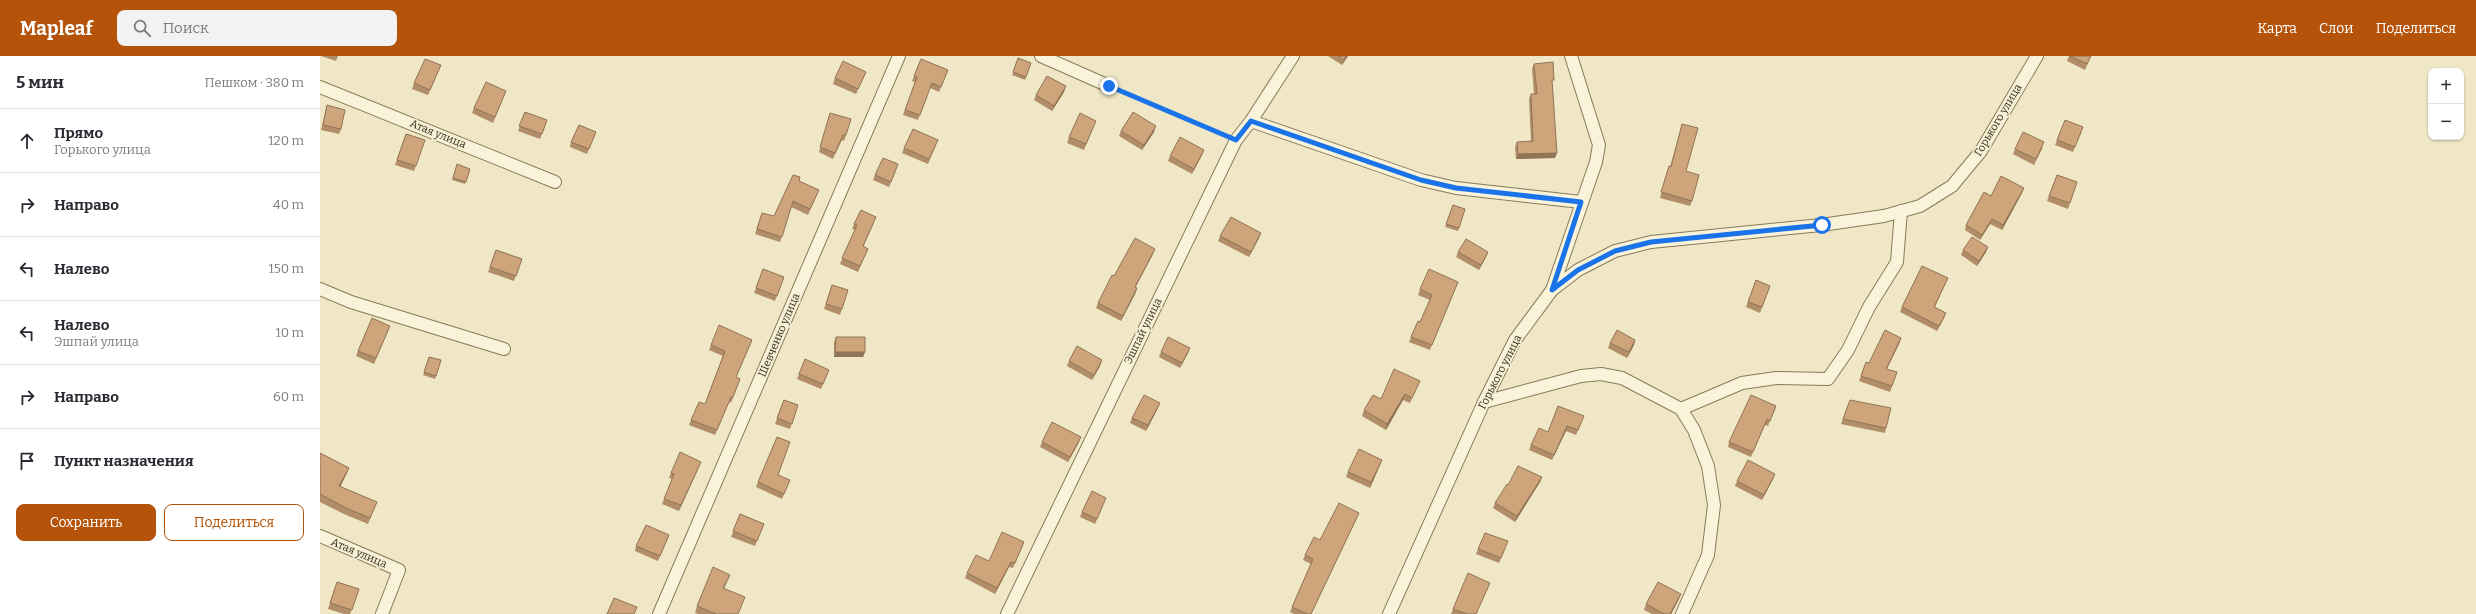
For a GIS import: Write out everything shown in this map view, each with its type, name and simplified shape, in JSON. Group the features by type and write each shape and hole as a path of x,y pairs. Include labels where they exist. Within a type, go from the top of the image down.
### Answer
{"street":[{"name":"Шевченко улица","path":"659,614 899,56"},
{"path":"1041,56 1109,86"},
{"name":"Эшпай улица","path":"1007,614 1236,140 1251,121 1293,56"},
{"path":"1552,290 1596,162 1599,145 1571,56"},
{"name":"Горького улица","path":"1389,614 1484,402 1515,340 1552,290 1578,270 1615,251 1651,242 1822,225 1901,211 1920,206 1952,186 1981,151 2037,56"},
{"name":"Атая улица","path":"320,87 555,182"},
{"path":"1251,121 1421,180 1456,188 1581,202"},
{"path":"1681,409 1742,383 1776,378 1828,379 1848,350 1869,307 1897,262 1901,211"},
{"path":"320,289 351,302 504,349"},
{"path":"1484,402 1581,376 1601,374 1622,378 1681,409 1694,430 1708,466 1714,505 1708,555 1682,614"},
{"name":"Атая улица","path":"320,536 399,570 382,614"}],"path":[{"path":"1109,86 1236,140"}],"building":[{"path":"1338,56 1346,56 1344,60"},
{"path":"2070,56 2091,56 2087,64"},
{"path":"1018,58 1031,63 1026,77 1013,72"},
{"path":"425,59 441,65 430,90 414,83"},
{"path":"921,59 948,70 941,87 932,83 920,115 905,110 917,77 914,76"},
{"path":"843,61 866,72 858,89 835,78"},
{"path":"1553,62 1554,80 1552,80 1557,153 1518,154 1517,142 1533,141 1531,94 1537,94 1534,64"},
{"path":"1047,76 1066,86 1054,106 1036,95"},
{"path":"486,82 506,91 495,117 474,108"},
{"path":"327,105 345,110 341,129 323,125"},
{"path":"525,112 547,120 542,134 519,126"},
{"path":"1133,112 1156,126 1144,145 1121,131"},
{"path":"830,113 851,119 846,135 843,135 835,153 820,147"},
{"path":"1080,113 1096,121 1086,144 1069,137"},
{"path":"2065,120 2083,127 2075,147 2057,140"},
{"path":"1682,124 1698,128 1686,171 1699,175 1692,201 1661,192 1669,166 1671,167"},
{"path":"579,125 596,132 589,149 571,142"},
{"path":"913,129 938,140 929,159 904,148"},
{"path":"2023,132 2044,142 2036,159 2015,149"},
{"path":"406,134 425,140 416,166 397,160"},
{"path":"1180,137 1204,150 1194,169 1170,156"},
{"path":"883,158 898,164 891,182 875,175"},
{"path":"457,164 470,169 466,182 453,178"},
{"path":"793,175 800,177 799,181 819,190 810,209 793,201 782,237 757,229 762,213 774,216"},
{"path":"2057,175 2077,182 2070,203 2049,196"},
{"path":"2001,176 2024,188 2003,225 1992,219 1982,235 1966,225 1984,192 1991,196"},
{"path":"1453,205 1465,209 1459,228 1446,224"},
{"path":"861,210 876,217 863,246 868,249 860,266 842,258 857,225 854,224"},
{"path":"1231,217 1261,233 1251,252 1220,236"},
{"path":"1972,237 1988,247 1979,261 1963,250"},
{"path":"1135,238 1155,249 1135,287 1137,288 1123,316 1098,303 1112,275 1114,276"},
{"path":"1466,239 1488,252 1481,265 1458,252"},
{"path":"496,250 522,259 516,276 490,267"},
{"path":"1922,266 1948,278 1934,307 1946,313 1939,326 1902,307"},
{"path":"763,269 784,277 777,296 756,288"},
{"path":"1429,269 1458,282 1432,345 1411,337 1418,321 1420,322 1432,295 1420,289"},
{"path":"1756,280 1770,286 1762,307 1748,302"},
{"path":"832,285 848,290 842,309 826,304"},
{"path":"372,318 390,326 376,358 358,351"},
{"path":"719,325 752,340 736,377 740,379 733,397 731,397 717,430 691,420 699,402 705,404 725,351 711,345"},
{"path":"1617,330 1635,340 1629,352 1610,343"},
{"path":"1885,330 1901,338 1886,369 1897,372 1892,386 1861,376 1866,362 1869,363"},
{"path":"836,337 865,337 865,352 835,352"},
{"path":"1168,337 1190,348 1182,363 1161,352"},
{"path":"1077,346 1102,360 1094,375 1069,361"},
{"path":"429,357 441,360 436,376 424,372"},
{"path":"805,359 829,370 823,384 799,374"},
{"path":"1394,369 1420,381 1412,398 1405,394 1387,424 1364,410 1373,395 1381,399"},
{"path":"1144,395 1160,403 1148,425 1132,418"},
{"path":"1751,395 1776,406 1770,421 1767,419 1753,452 1729,442"},
{"path":"784,400 798,405 792,424 777,418"},
{"path":"1850,400 1891,408 1886,428 1843,419"},
{"path":"1558,406 1584,416 1578,430 1567,426 1554,455 1531,445 1539,428 1548,432"},
{"path":"1052,422 1081,437 1070,457 1042,442"},
{"path":"777,437 790,442 778,475 790,480 784,494 758,482"},
{"path":"1359,449 1382,460 1371,482 1348,472"},
{"path":"680,452 701,462 681,505 664,499 674,474 671,473"},
{"path":"320,453 349,468 339,486 377,502 370,518 346,508 320,494"},
{"path":"1748,460 1775,474 1764,495 1737,481"},
{"path":"1518,466 1542,477 1517,516 1495,503 1507,484 1508,485"},
{"path":"1092,491 1106,498 1097,519 1082,512"},
{"path":"1339,503 1359,513 1311,614 1307,614 1292,607 1313,559 1305,555 1314,537 1320,540"},
{"path":"740,514 764,524 757,541 733,531"},
{"path":"646,525 669,535 660,556 636,546"},
{"path":"1002,532 1024,542 1015,563 1011,562 997,588 967,573 976,555 989,561"},
{"path":"1485,533 1508,541 1501,558 1478,549"},
{"path":"713,567 730,575 723,588 745,597 738,614 716,614 697,606"},
{"path":"1468,573 1490,583 1476,614 1467,614 1453,609"},
{"path":"337,582 359,589 352,610 330,603"},
{"path":"1658,582 1681,594 1670,614 1664,614 1646,604"},
{"path":"614,598 637,607 634,614 607,614"}],"route":[{"path":"1109,86 1236,140 1251,121 1421,180 1456,188 1581,202 1552,290 1578,270 1615,251 1651,242 1822,225"}]}
